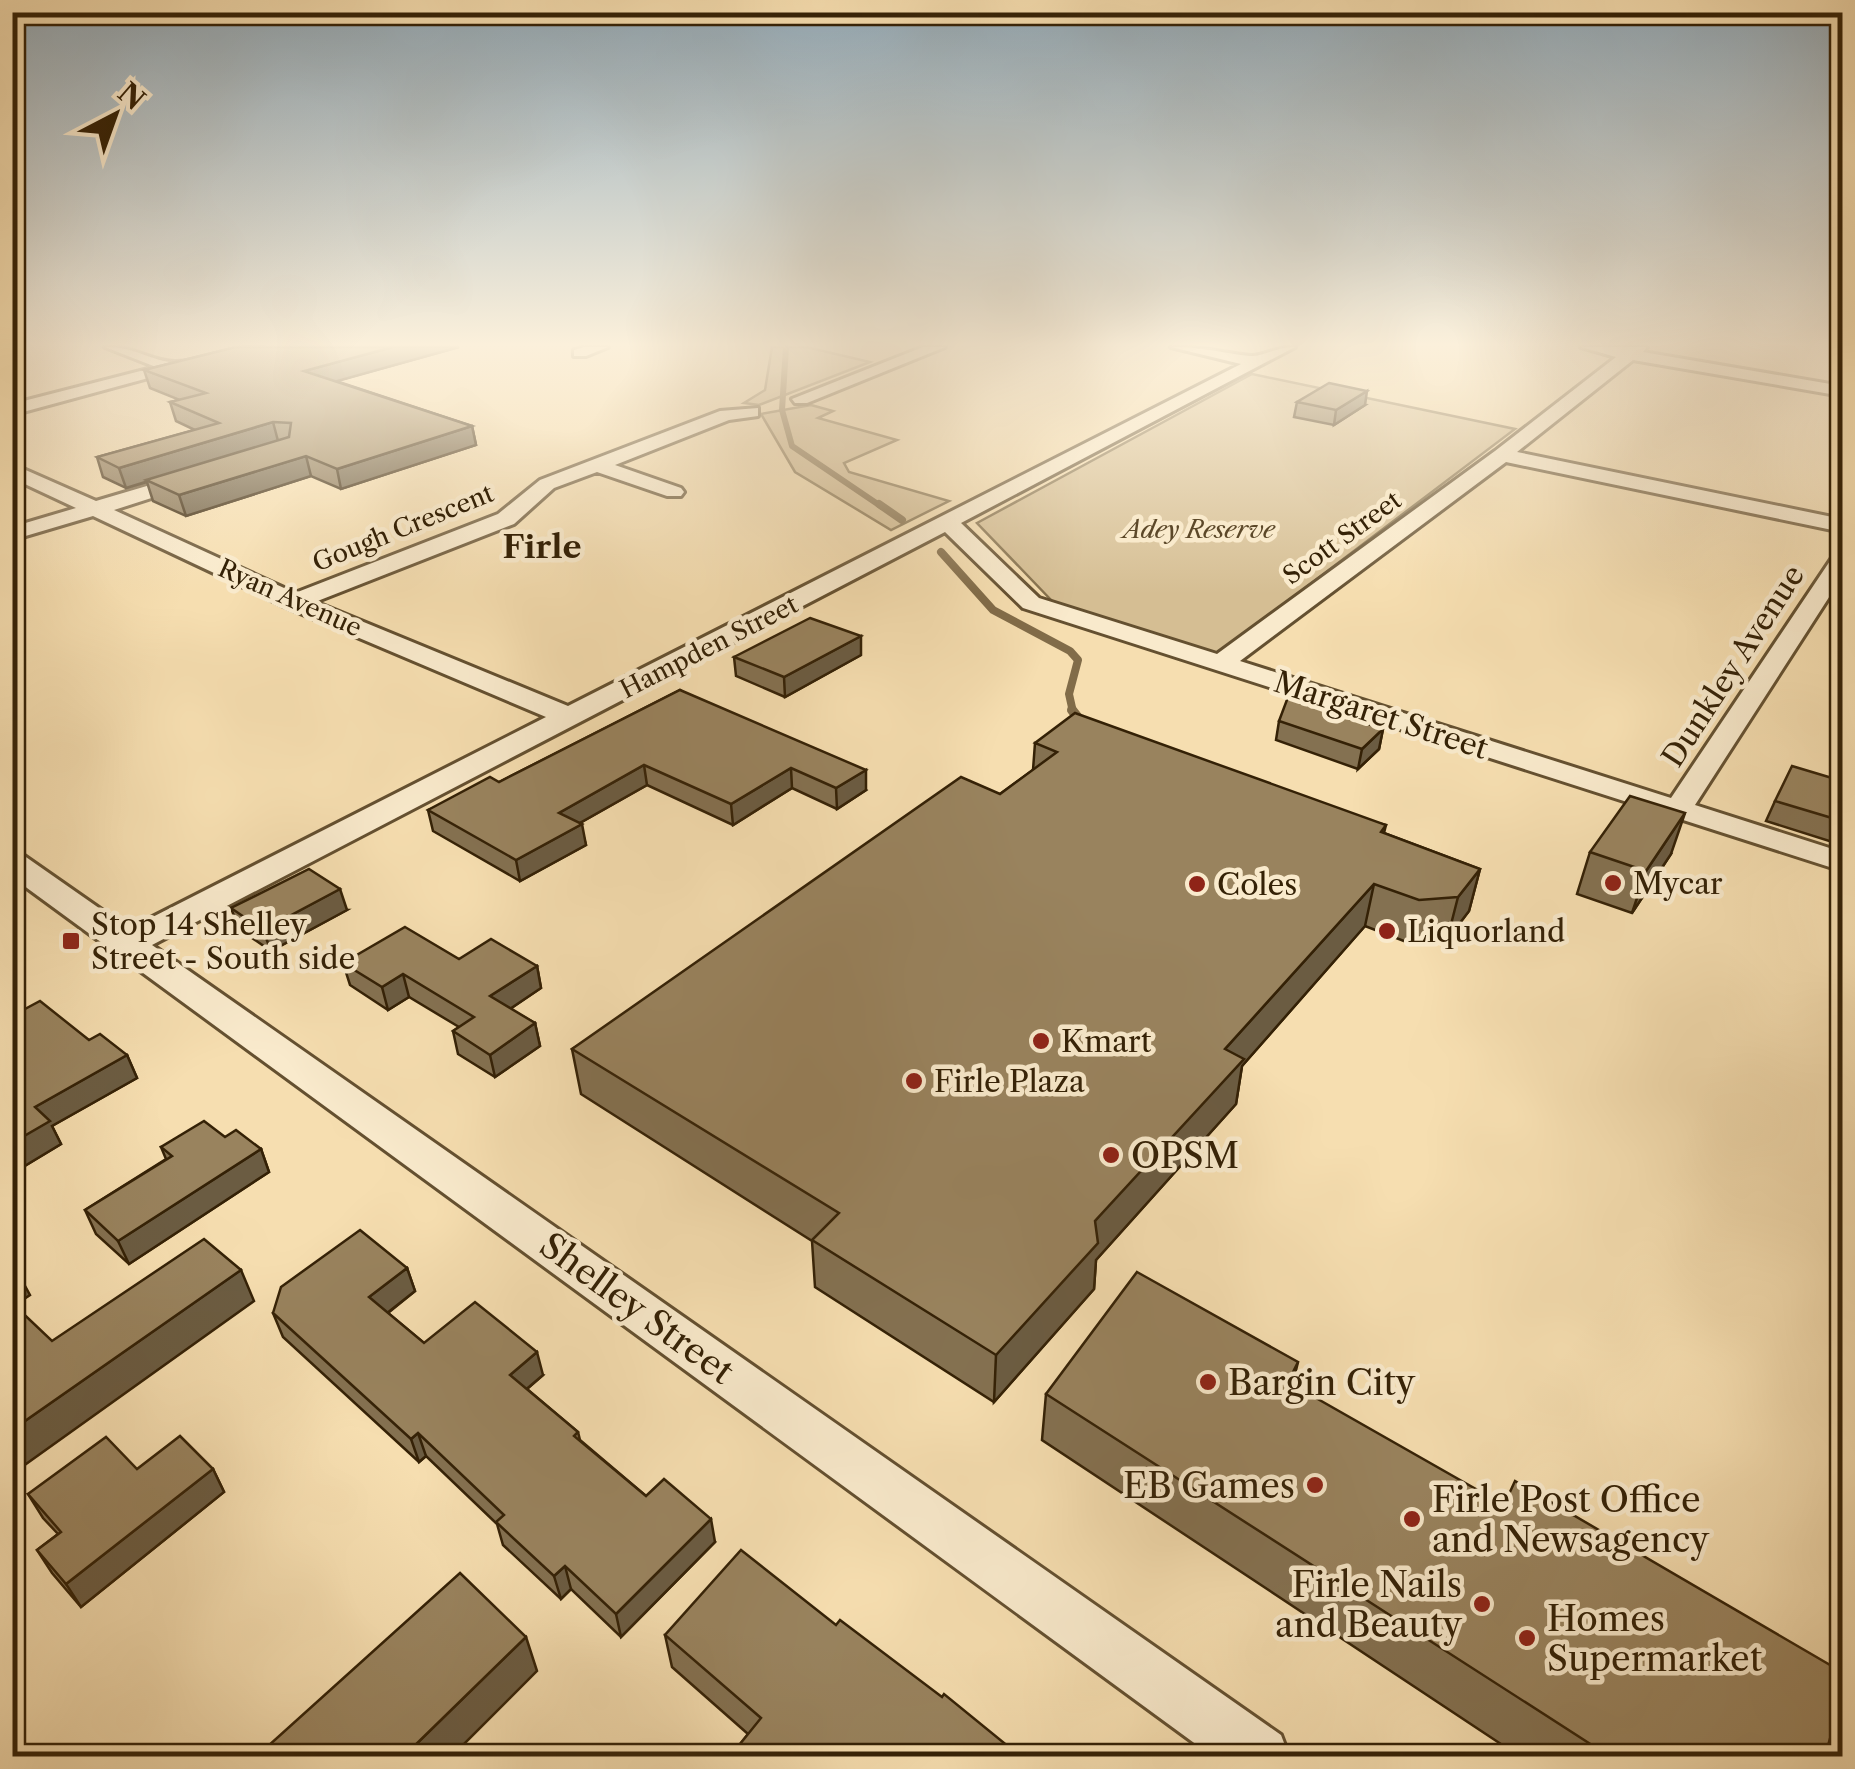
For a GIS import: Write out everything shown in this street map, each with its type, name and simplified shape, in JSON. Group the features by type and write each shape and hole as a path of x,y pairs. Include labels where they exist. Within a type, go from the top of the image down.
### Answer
{"street":[{"name":"Gough Crescent","path":"294,602 506,519 547,484 689,430"},
{"name":"Hampden Street","path":"130,943 1126,430"},
{"name":"Scott Street","path":"1220,664 1534,430"},
{"path":"1502,455 1842,526"},
{"path":"596,466 674,492"},
{"name":"Ryan Avenue","path":"12,470 99,507 294,602 572,718"},
{"path":"12,534 219,470"},
{"name":"Margaret Street","path":"947,522 1031,603 1842,862"},
{"name":"Dunkley Avenue","path":"1678,809 1842,560"},
{"name":"Shelley Street","path":"12,862 1260,1756"}],"green space":[{"path":"770,430 859,430 897,440 844,463 849,472 949,501 891,530 795,472"},
{"name":"Adey Reserve","path":"1149,430 1514,430 1214,657 1053,602 977,523"}],"building":[{"path":"195,430 248,430 119,468 97,457"},
{"path":"290,430 461,430 337,469 306,456 179,495 146,480 289,437"},
{"path":"810,618 861,636 784,677 734,657"},
{"path":"680,690 866,770 836,788 791,768 731,804 644,765 559,813 582,824 516,860 428,810 490,777 499,782"},
{"path":"1288,697 1383,729 1362,749 1279,721"},
{"name":"Firle Plaza","path":"1075,713 1386,825 1381,832 1480,869 1458,897 1419,900 1374,884 1225,1049 1244,1059 1095,1221 1098,1243 996,1355 812,1240 839,1213 572,1049 961,777 1000,794 1057,752 1035,743"},
{"path":"1792,766 1842,781 1842,821 1775,801"},
{"path":"1630,796 1685,813 1646,871 1590,852"},
{"path":"309,869 340,889 263,930 231,908"},
{"path":"405,927 459,959 491,939 537,966 490,996 535,1023 490,1055 453,1031 474,1017 403,974 382,987 343,963"},
{"path":"40,1001 89,1040 100,1034 127,1055 35,1107 50,1121 12,1143 12,1016"},
{"path":"204,1121 225,1137 236,1130 261,1149 118,1241 85,1210 172,1156 161,1147"},
{"path":"360,1230 407,1268 369,1297 424,1343 475,1302 537,1352 510,1375 578,1432 574,1436 646,1496 664,1479 711,1519 616,1614 565,1566 554,1576 496,1522 504,1515 418,1433 411,1439 273,1313 281,1287"},
{"path":"204,1239 241,1270 12,1430 12,1303 52,1341"},
{"path":"1137,1272 1298,1362 1288,1382 1504,1505 1515,1481 1842,1672 1842,1696 1825,1756 1609,1756 1046,1394"},
{"path":"180,1436 213,1469 66,1584 37,1550 61,1532 28,1494 106,1437 137,1469"},
{"path":"741,1550 836,1625 840,1620 942,1697 944,1694 1020,1756 754,1756 740,1744 761,1718 665,1635"},
{"path":"460,1573 526,1637 404,1756 257,1756"}],"waterway":[{"path":"787,430 792,446 882,507"},
{"path":"879,504 902,520"},
{"path":"941,552 993,610 1070,651 1078,660 1069,694 1073,711"},
{"path":"1073,711 1083,724"}],"place":[{"name":"Mycar","path":"1613,883"},
{"name":"Coles","path":"1197,884"},
{"name":"Liquorland","path":"1387,931"},
{"name":"Stop 14 Shelley Street - South side","path":"71,941"},
{"name":"Kmart","path":"1041,1041"},
{"name":"Firle Plaza","path":"914,1081"},
{"name":"OPSM","path":"1111,1155"},
{"name":"Bargin City","path":"1208,1382"},
{"name":"EB Games","path":"1315,1485"},
{"name":"Firle Post Office and Newsagency","path":"1412,1519"},
{"name":"Firle Nails and Beauty","path":"1482,1604"},
{"name":"Homes Supermarket","path":"1527,1638"}],"district":[{"name":"Firle","path":"542,546"}]}
